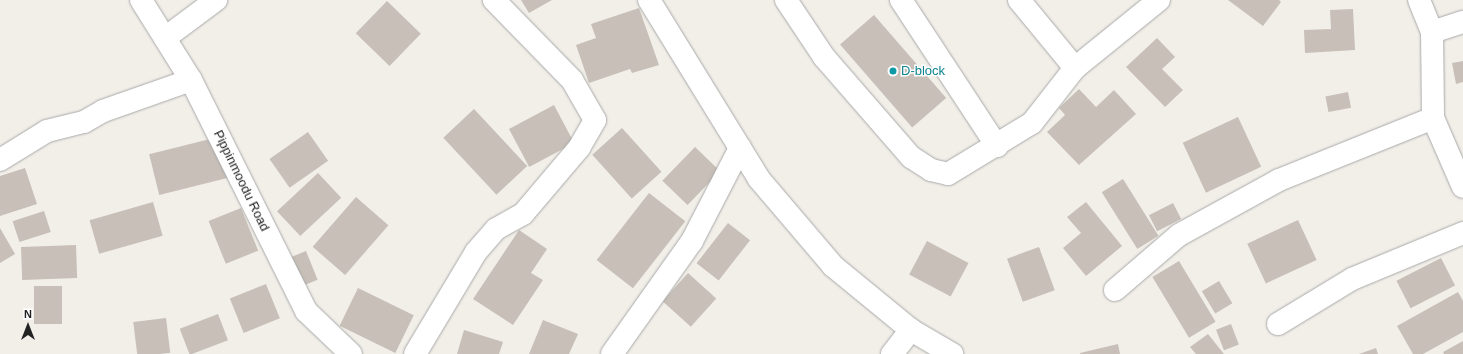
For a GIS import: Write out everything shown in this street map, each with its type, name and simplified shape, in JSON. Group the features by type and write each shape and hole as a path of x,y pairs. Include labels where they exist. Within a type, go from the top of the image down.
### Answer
{"street":[{"name":"Pippinmoodu Road","path":"141,0 191,80 306,311 351,354"},
{"path":"165,38 216,0"},
{"path":"415,354 476,252 496,229 523,214 579,148 595,120 572,80 494,0"},
{"path":"649,0 759,179 833,266 910,330 952,354"},
{"path":"786,0 824,57 911,157 931,170 948,174 997,146 1032,123 1075,68 1159,0"},
{"path":"901,0 997,146"},
{"path":"1019,0 1075,68"},
{"path":"1419,0 1432,32 1433,118 1462,179"},
{"path":"1432,32 1463,22"},
{"path":"0,160 47,131 84,122 103,111 191,80"},
{"path":"1115,290 1179,235 1279,180 1433,118"},
{"path":"612,354 692,241 740,148"},
{"path":"1278,324 1352,279 1463,233"},
{"path":"892,354 910,330"}],"building":[{"path":"521,0 552,0 529,13"},
{"path":"1228,0 1279,0 1281,2 1263,26"},
{"path":"387,1 421,34 390,66 356,33"},
{"path":"639,8 659,65 632,73 630,69 589,83 576,45 596,38 591,24"},
{"path":"1353,9 1355,50 1305,53 1304,30 1331,29 1330,10"},
{"name":"D-block","path":"874,15 946,98 912,128 840,45"},
{"path":"1157,38 1175,57 1162,69 1183,90 1165,107 1126,67"},
{"path":"1463,61 1463,82 1456,84 1452,63"},
{"path":"1079,89 1096,107 1114,90 1136,114 1079,165 1047,132 1065,115 1059,108"},
{"path":"1348,92 1351,108 1328,112 1325,96"},
{"path":"554,105 574,143 529,167 509,129"},
{"path":"474,109 527,166 496,195 443,138"},
{"path":"1238,117 1261,167 1206,193 1183,143"},
{"path":"622,128 661,172 632,199 592,155"},
{"path":"308,132 328,161 290,188 269,159"},
{"path":"218,137 228,178 159,195 149,154"},
{"path":"695,147 720,171 688,205 662,181"},
{"path":"25,168 37,204 0,216 0,176"},
{"path":"318,173 341,198 300,236 277,211"},
{"path":"1123,179 1159,236 1137,249 1102,192"},
{"path":"649,193 685,221 633,288 597,260"},
{"path":"356,197 388,225 345,275 313,247"},
{"path":"153,202 163,236 99,254 90,220"},
{"path":"1086,202 1122,246 1086,276 1063,248 1081,233 1067,217"},
{"path":"1173,203 1181,219 1157,231 1149,215"},
{"path":"241,208 258,251 226,264 209,221"},
{"path":"44,211 51,232 19,242 13,221"},
{"path":"1298,220 1317,260 1266,284 1247,244"},
{"path":"728,223 750,240 719,280 697,263"},
{"path":"0,228 15,254 0,263"},
{"path":"519,230 547,249 531,273 543,280 513,325 473,299"},
{"path":"927,241 968,263 951,297 909,275"},
{"path":"76,245 77,278 22,280 21,247"},
{"path":"1039,247 1055,290 1023,302 1007,259"},
{"path":"306,251 318,280 303,286 291,257"},
{"path":"1441,258 1455,286 1411,308 1396,281"},
{"path":"1179,261 1216,322 1189,338 1152,277"},
{"path":"688,273 716,298 691,327 663,301"},
{"path":"1219,281 1232,303 1215,314 1202,291"},
{"path":"266,284 280,318 244,333 230,299"},
{"path":"34,286 62,286 62,324 34,324"},
{"path":"358,288 414,315 395,353 340,326"},
{"path":"1458,292 1463,301 1463,332 1423,354 1413,354 1397,326"},
{"path":"218,314 228,340 189,354 180,329"},
{"path":"166,318 170,353 137,354 133,322"},
{"path":"543,320 578,334 569,354 529,354"},
{"path":"1231,324 1239,345 1224,350 1216,330"},
{"path":"464,330 503,342 499,354 457,354"},
{"path":"1208,334 1224,354 1196,354 1190,347"},
{"path":"1463,341 1463,354 1444,354 1443,352"},
{"path":"1118,344 1120,354 1080,354 1080,353"},
{"path":"1376,348 1378,354 1359,354"}],"place":[{"name":"D-block","path":"893,71"}]}
